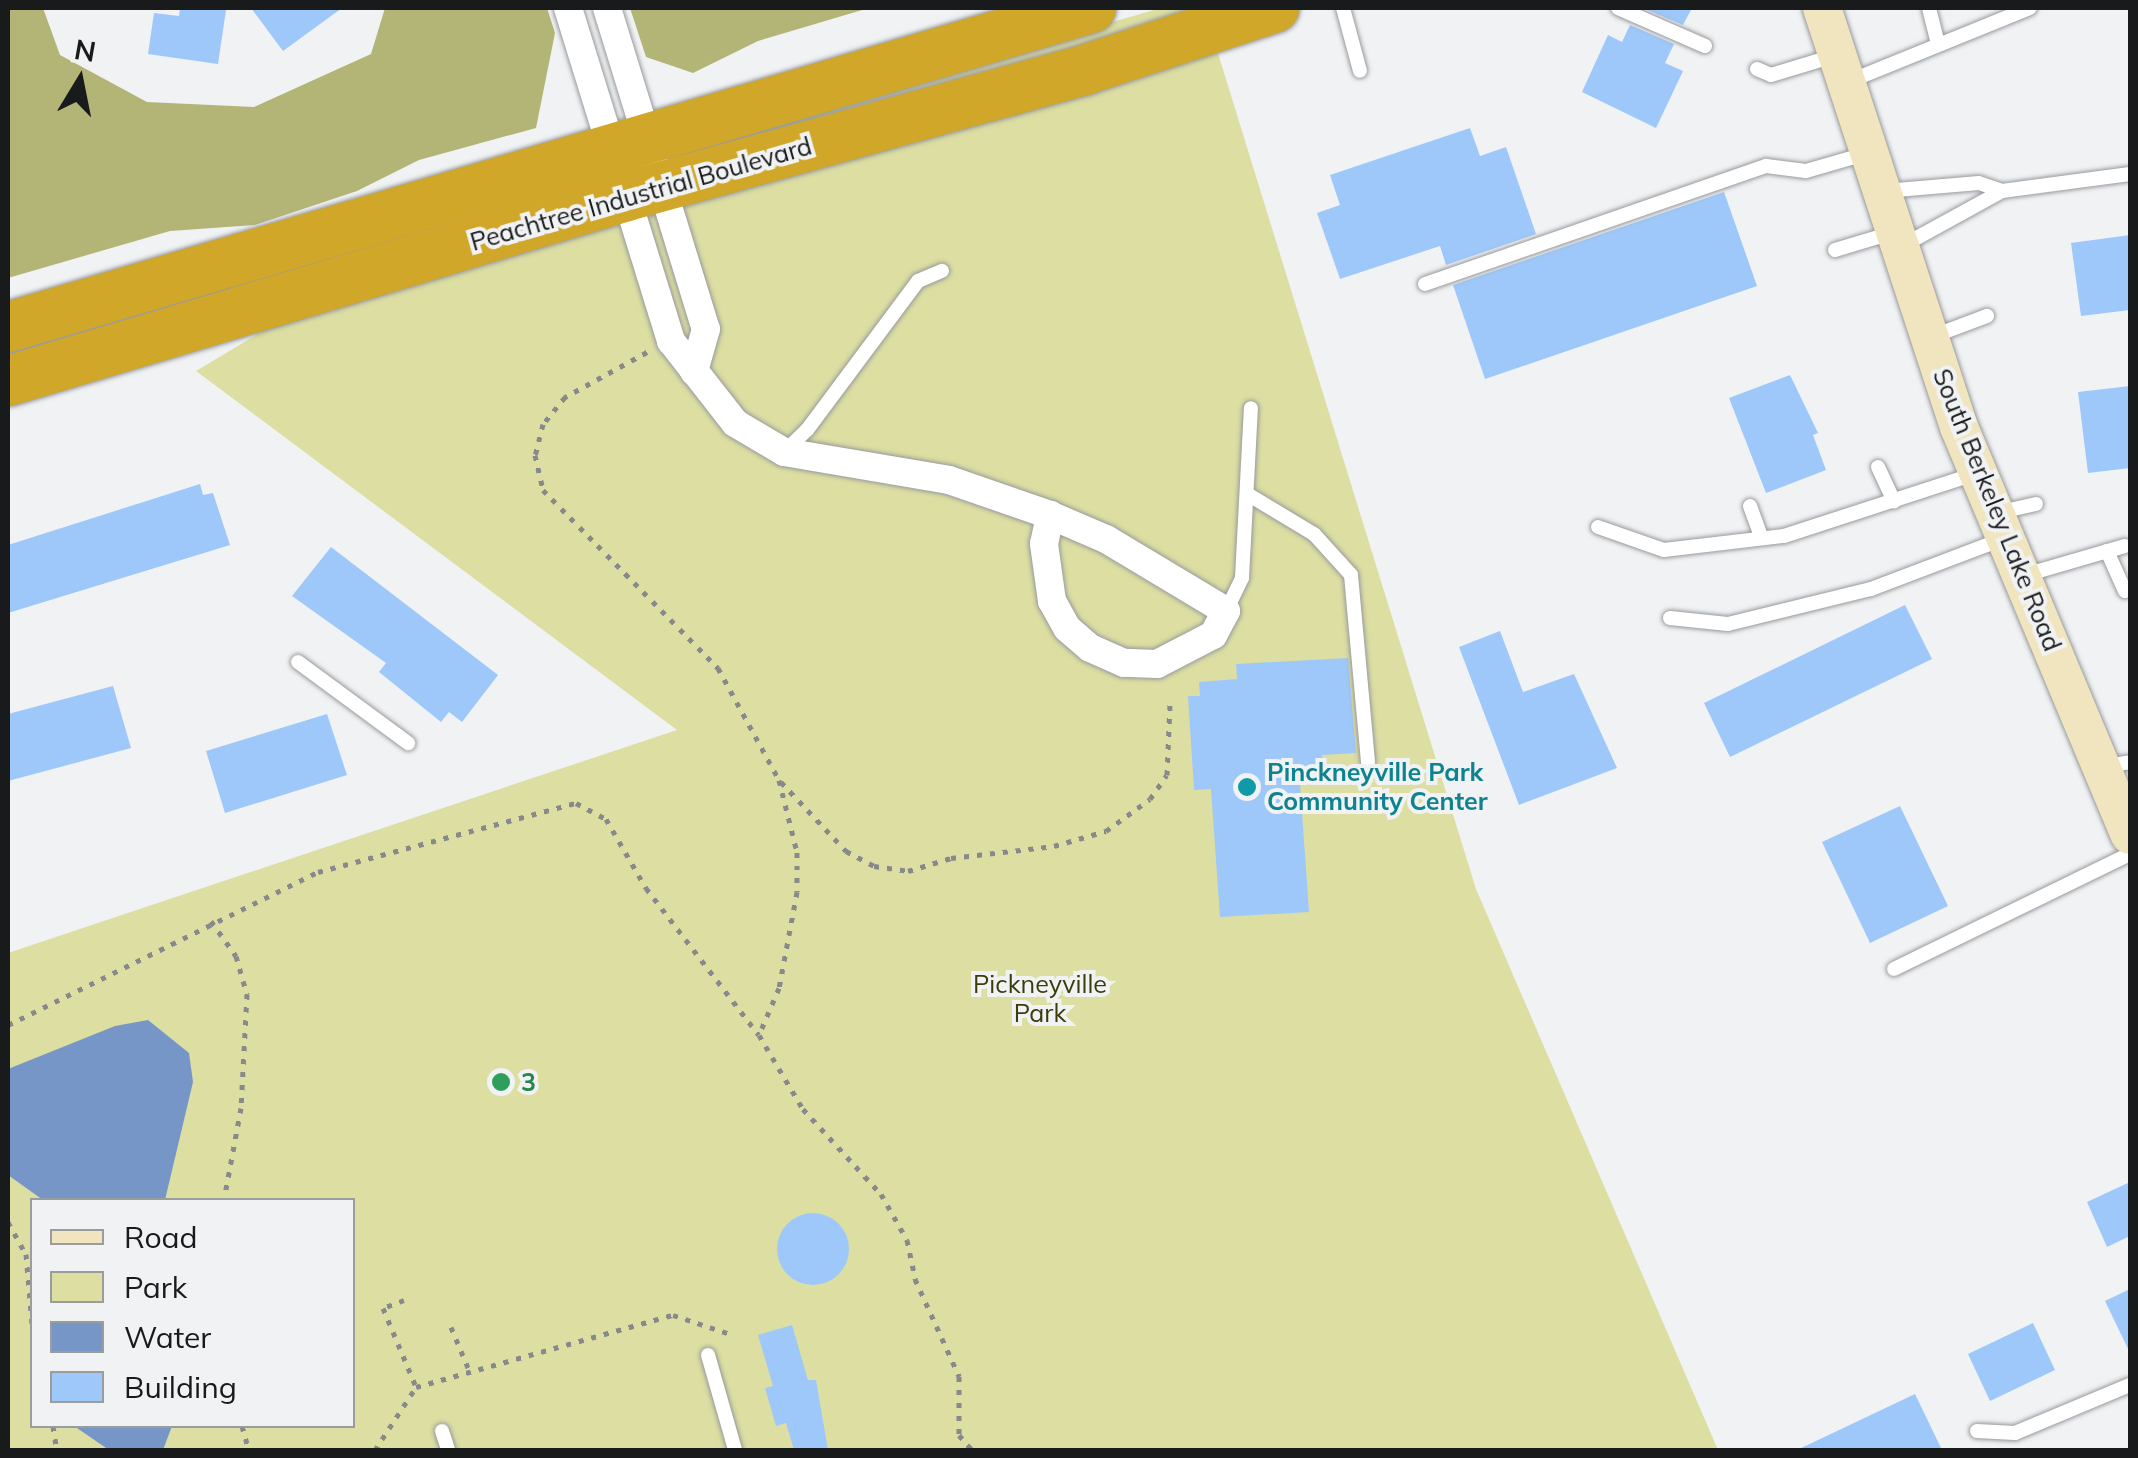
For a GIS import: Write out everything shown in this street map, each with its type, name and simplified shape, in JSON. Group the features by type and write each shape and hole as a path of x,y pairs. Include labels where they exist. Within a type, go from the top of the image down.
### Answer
{"highway":[{"name":"Peachtree Industrial Boulevard","path":"8,381 638,168 1091,8"},
{"name":"Peachtree Industrial Boulevard","path":"8,327 638,168 1087,69 1274,8"}],"street":[{"path":"568,8 706,329 694,371"},
{"path":"607,8 671,342 735,423 784,452 949,480 1050,515 1106,538 1226,611 1213,635 1157,664 1124,662 1090,648 1066,628 1052,601 1044,544 1050,515"},
{"name":"South Berkeley Lake Road","path":"1822,8 1978,473 2022,576 2115,765 2130,835"}],"lane":[{"path":"1342,8 1360,71"},
{"path":"1618,8 1705,46"},
{"path":"1929,8 1938,44"},
{"path":"1757,69 1770,75 1843,68 1938,44 2030,8"},
{"path":"1425,284 1766,166 1806,171 1871,152"},
{"path":"1836,250 1898,239 2002,190 2130,174"},
{"path":"1882,189 1893,194 1979,183 2002,190"},
{"path":"784,452 807,430 918,281 942,271"},
{"path":"1930,338 1987,316"},
{"path":"1226,611 1242,578 1251,408"},
{"path":"1878,467 1894,502"},
{"path":"1598,526 1664,550 1784,536 1978,473"},
{"path":"1249,495 1314,534 1351,575 1368,762"},
{"path":"1670,618 1728,624 1871,590 2036,504"},
{"path":"1750,506 1761,536"},
{"path":"2022,576 2125,546"},
{"path":"2106,552 2125,590"},
{"path":"298,662 408,743"},
{"path":"1894,969 2130,854"},
{"path":"708,1356 735,1450"},
{"path":"1977,1431 2015,1434 2130,1385"},
{"path":"442,1431 448,1450"}],"path":[{"path":"652,349 565,396 543,424 535,455 543,490 718,668 779,780 846,851 874,866 908,871 951,858 1054,846 1106,831 1150,799 1167,775 1170,703"},
{"path":"759,1034 779,988 797,892 796,852 779,780"},
{"path":"8,1025 53,1008 211,921 318,872 576,803 606,819 646,888 759,1034 803,1109 880,1194 906,1240 915,1278 959,1376 960,1435 972,1450"},
{"path":"211,921 236,956 247,994 241,1108 224,1198"},
{"path":"8,1222 26,1254 30,1301"},
{"path":"404,1300 383,1308 416,1386"},
{"path":"375,1450 416,1386 673,1315 730,1334"},
{"path":"451,1327 469,1370"}],"green space":[{"path":"8,8 43,8 60,55 147,102 254,107 371,54 385,8 547,8 555,33 536,128 419,160 357,191 255,225 170,231 8,278"},
{"path":"630,8 869,8 758,41 693,73 646,57"},
{"name":"Pickneyville Park","path":"1161,8 1204,8 1476,889 1718,1450 8,1450 8,953 677,730 196,371 467,208"}],"water":[{"path":"148,1020 189,1053 193,1082 165,1198 40,1198 8,1175 8,1069 115,1026"},
{"path":"77,1428 171,1428 163,1450 109,1450"}],"building":[{"path":"180,8 226,10 218,64 148,54 154,13 179,16"},
{"path":"251,8 342,8 283,51"},
{"path":"1643,8 1692,8 1683,25"},
{"path":"1630,25 1674,44 1665,63 1683,71 1656,128 1582,92 1608,35 1622,42"},
{"path":"1470,128 1480,156 1506,147 1536,234 1446,265 1440,246 1340,279 1317,213 1340,205 1330,175"},
{"path":"1724,192 1757,286 1485,379 1453,285"},
{"path":"2130,235 2130,310 2081,316 2071,243"},
{"path":"1790,375 1818,433 1813,435 1826,470 1766,493 1729,398"},
{"path":"2130,386 2130,468 2088,473 2078,392"},
{"path":"200,484 203,495 213,493 230,545 8,613 8,545"},
{"path":"331,547 498,675 462,722 449,712 441,722 379,672 386,663 292,596"},
{"path":"1905,605 1932,659 1730,757 1704,703"},
{"path":"1500,631 1523,692 1574,674 1617,768 1519,805 1459,647"},
{"name":"Pinckneyville Park Community Center","path":"1348,658 1356,753 1322,755 1324,783 1300,784 1309,912 1220,917 1211,789 1194,790 1188,696 1200,696 1199,682 1237,679 1236,664"},
{"path":"113,686 131,748 8,781 8,714"},
{"path":"327,714 347,775 225,813 206,751"},
{"path":"1900,806 1948,906 1870,943 1822,842"},
{"path":"2130,1182 2130,1236 2107,1247 2087,1202"},
{"path":"813,1213 838,1224 849,1249 838,1274 813,1285 788,1274 777,1249 788,1224"},
{"path":"2130,1289 2130,1353 2105,1301"},
{"path":"2033,1323 2055,1370 1990,1401 1968,1354"},
{"path":"792,1325 808,1380 816,1380 828,1450 794,1450 786,1423 776,1426 765,1388 773,1386 758,1335"},
{"path":"1915,1394 1942,1450 1797,1450"}],"place":[{"name":"Pinckneyville Park Community Center","path":"1247,787"},
{"name":"3","path":"501,1082"}]}
